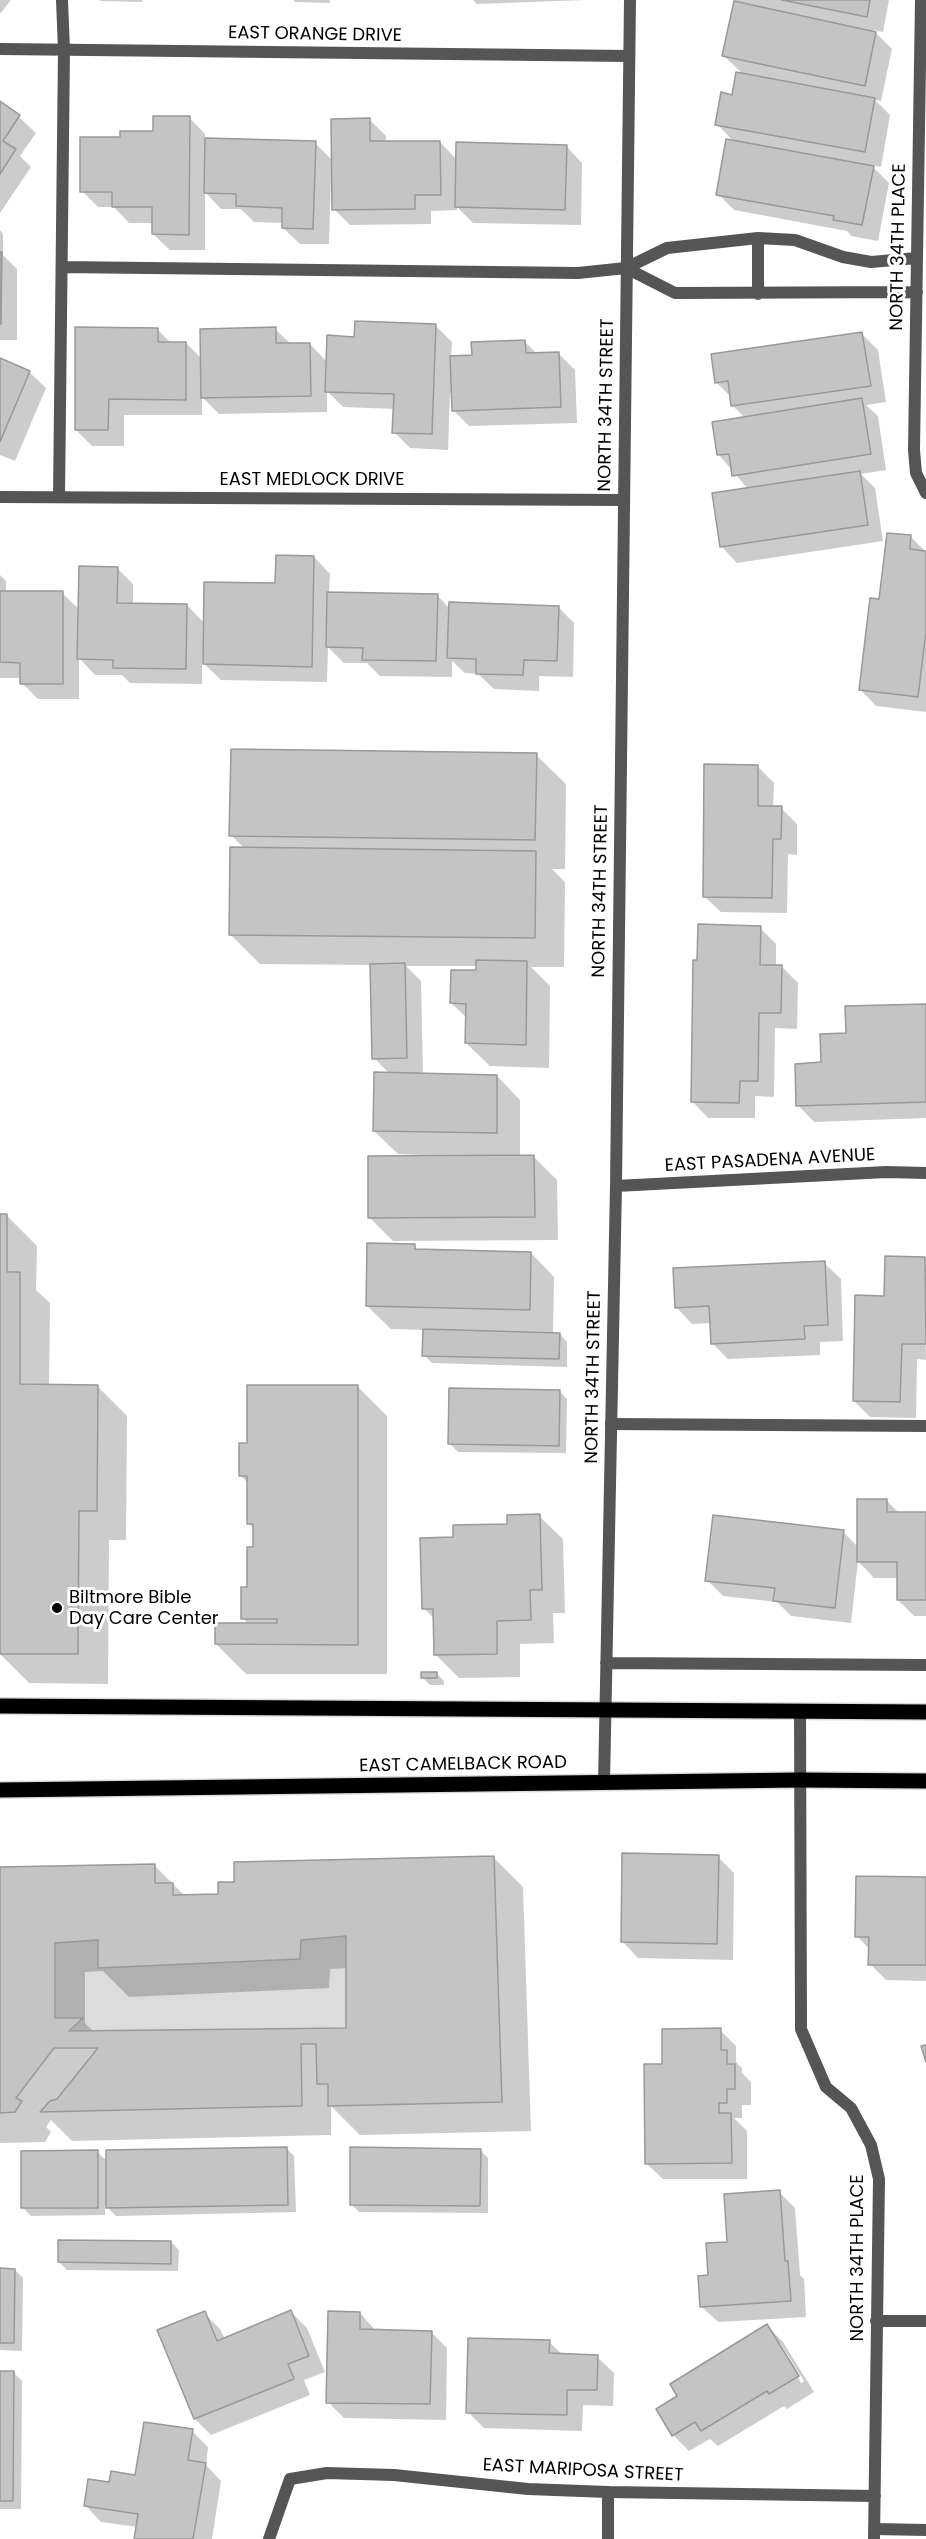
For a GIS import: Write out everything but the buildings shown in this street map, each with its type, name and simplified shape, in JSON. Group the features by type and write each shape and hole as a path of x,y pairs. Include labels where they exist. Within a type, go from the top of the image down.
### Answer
{"main road":[{"path":"0,1706 926,1712"},
{"name":"EAST CAMELBACK ROAD","path":"0,1790 800,1780 926,1781"}],"street":[{"path":"59,497 64,50 62,0"},
{"name":"NORTH 34TH STREET","path":"604,1783 616,1186 630,0"},
{"name":"NORTH 34TH PLACE","path":"921,0 914,450 916,473 926,493"},
{"name":"EAST ORANGE DRIVE","path":"0,50 629,56"},
{"path":"62,267 578,273 626,268 667,248 758,238 795,240 843,257 871,262 917,258"},
{"path":"758,238 758,294"},
{"path":"626,268 675,293 917,292"},
{"name":"EAST MEDLOCK DRIVE","path":"0,497 624,500"},
{"name":"EAST PASADENA AVENUE","path":"616,1186 886,1172 926,1173"},
{"path":"611,1424 926,1426"},
{"path":"606,1663 926,1665"},
{"name":"NORTH 34TH PLACE","path":"800,1711 801,2029 826,2087 851,2108 871,2145 879,2179 874,2534"},
{"path":"876,2320 926,2320"},
{"name":"EAST MARIPOSA STREET","path":"269,2539 290,2479 327,2473 394,2475 528,2489 608,2493 874,2496"},
{"path":"608,2493 608,2539"},
{"path":"874,2534 926,2529"}],"shaded area":[{"path":"346,1936 346,2028 70,2031 82,2019 55,2018 55,1943 98,1940 98,1968 300,1959 301,1940"}],"place":[{"name":"Biltmore Bible Day Care Center","path":"57,1608"}]}
